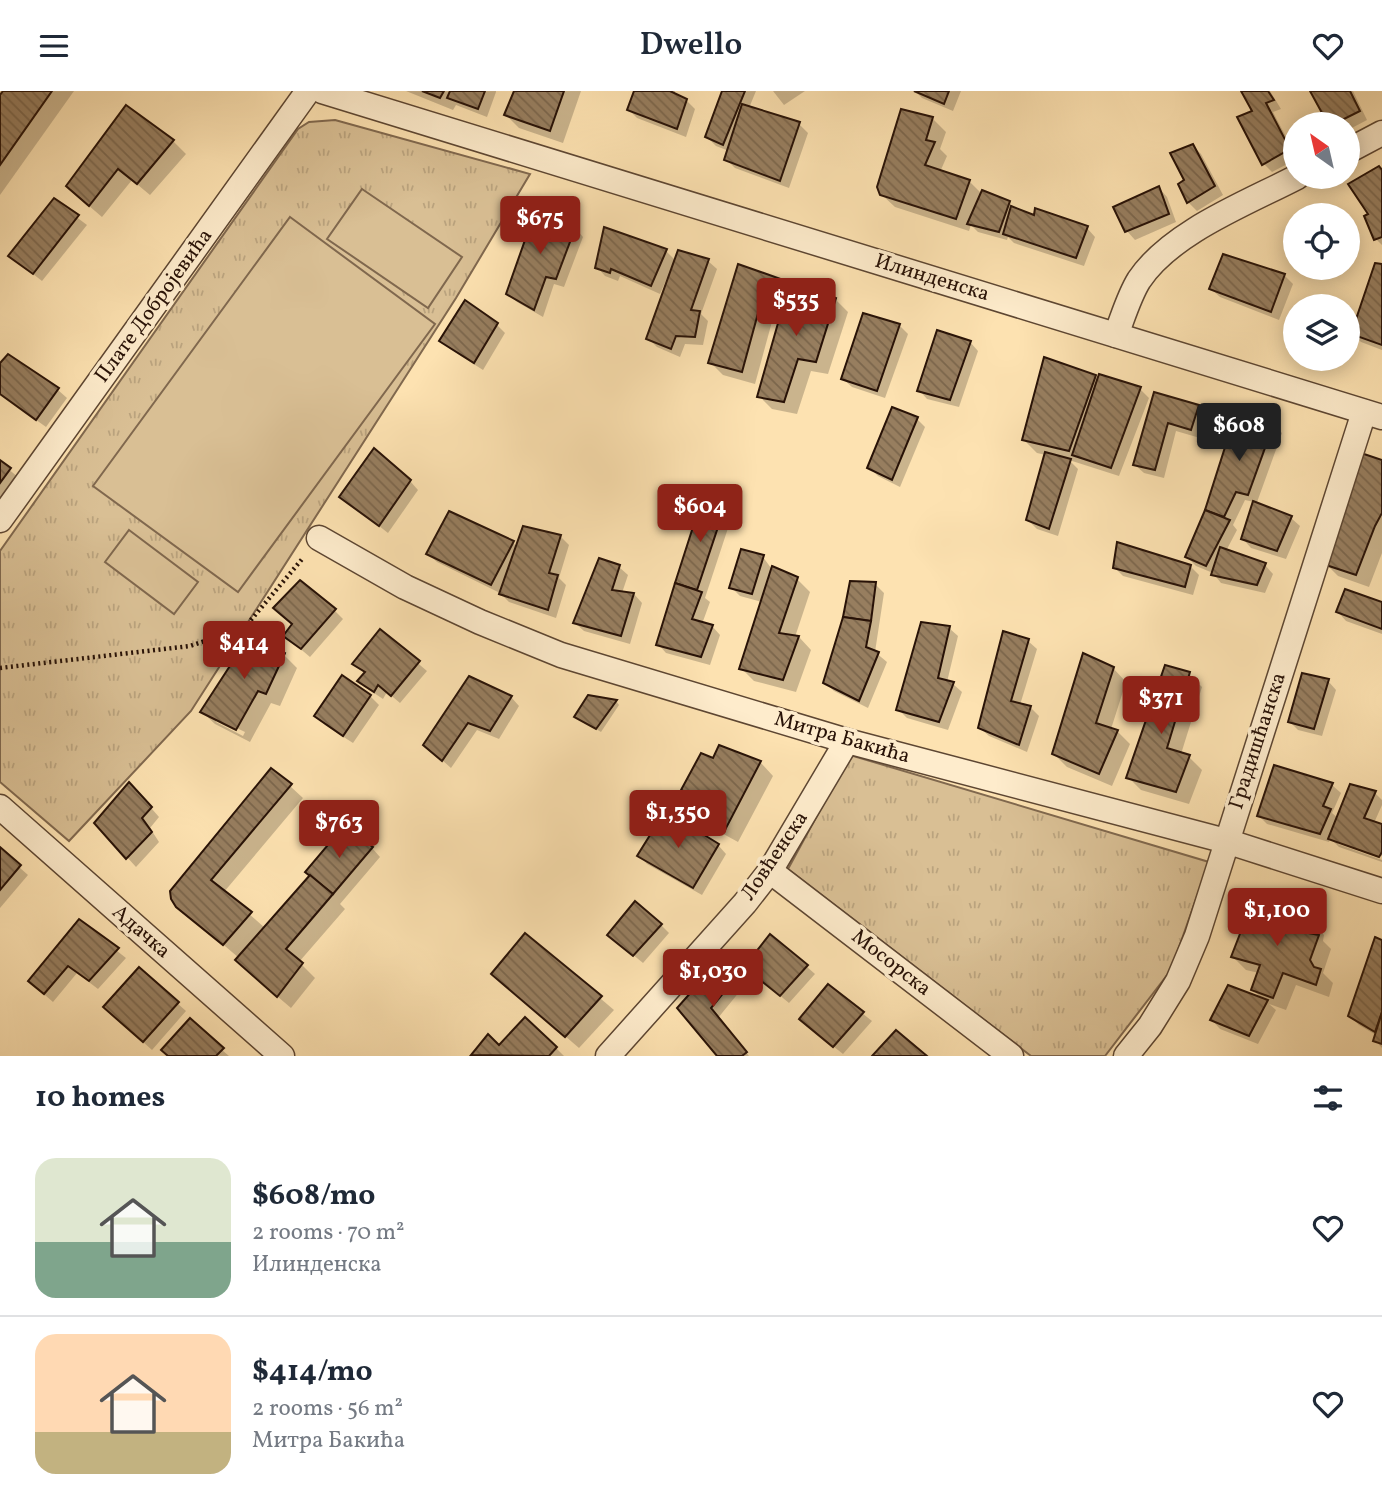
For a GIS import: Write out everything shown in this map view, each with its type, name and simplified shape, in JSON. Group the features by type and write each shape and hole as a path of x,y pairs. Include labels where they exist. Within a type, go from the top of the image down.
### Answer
{"street":[{"name":"Плате Добројевића","path":"0,520 308,91"},
{"name":"Илинденска","path":"322,91 1373,415"},
{"path":"1360,145 1382,133"},
{"path":"1116,335 1138,281 1168,247 1283,184"},
{"name":"Градишћанска","path":"1126,1056 1150,1026 1178,981 1197,936 1226,841 1373,415"},
{"name":"Митра Бакића","path":"319,538 405,587 480,622 561,655 847,741 1226,841 1382,891"},
{"name":"Ловћенска","path":"607,1056 770,871 847,741"},
{"name":"Адачка","path":"0,807 282,1056"},
{"name":"Мосорска","path":"770,871 1011,1056"}],"path":[{"path":"0,668 190,646 245,627 319,538"}],"green space":[{"path":"335,120 530,174 456,298 191,711 69,841 0,782 0,551 298,129 309,122"},
{"path":"362,189 462,257 428,308 327,239"},
{"path":"290,217 435,324 238,592 93,486"},
{"path":"129,530 198,582 174,614 105,562"},
{"path":"850,755 1209,862 1171,970 1105,1056 1031,1056 788,869"}],"building":[{"path":"3,91 52,91 0,165 0,95"},
{"path":"422,91 444,91 440,98"},
{"path":"450,91 485,91 478,109 447,98"},
{"path":"514,91 564,91 550,131 504,115"},
{"path":"634,91 670,91 687,99 677,129 627,110"},
{"path":"722,91 745,91 723,145 705,137"},
{"path":"914,91 949,91 944,104"},
{"path":"1241,91 1268,91 1274,100 1266,103 1283,136 1283,153 1262,165 1237,117 1252,111"},
{"path":"1310,91 1350,91 1360,111 1358,112 1321,112"},
{"path":"742,104 800,122 780,181 724,160"},
{"path":"126,105 174,140 137,184 118,169 89,206 66,186"},
{"path":"901,109 933,117 926,140 935,142 925,165 970,180 956,219 880,195 877,187"},
{"path":"1193,144 1215,186 1187,203 1178,184 1184,180 1170,153"},
{"path":"1379,166 1382,170 1382,237 1374,240 1364,216 1368,214 1351,189 1360,189 1360,177"},
{"path":"1159,186 1169,214 1125,232 1113,207"},
{"path":"982,190 1010,201 999,232 967,224"},
{"path":"54,198 79,215 33,274 8,256"},
{"path":"537,206 576,226 556,279 546,277 534,310 506,294"},
{"path":"1011,206 1034,215 1035,208 1088,226 1076,258 1003,234"},
{"path":"604,227 667,249 651,286 611,269 610,273 595,268"},
{"path":"678,250 709,259 691,310 700,311 695,337 676,336 671,349 646,339"},
{"path":"1223,254 1283,273 1271,312 1209,289"},
{"path":"1375,263 1382,264 1382,345 1360,337 1360,307"},
{"path":"738,264 781,279 771,309 760,306 742,372 708,363"},
{"path":"790,281 836,298 816,362 798,359 784,402 757,397"},
{"path":"465,300 498,323 474,363 439,341"},
{"path":"863,313 900,324 877,391 841,379"},
{"path":"937,330 971,341 950,400 917,391"},
{"path":"8,354 59,388 36,420 0,394 0,363"},
{"path":"1044,357 1096,375 1069,451 1022,440"},
{"path":"1099,374 1141,387 1111,468 1072,455"},
{"path":"1154,392 1199,405 1191,430 1168,423 1155,470 1133,465"},
{"path":"892,407 918,417 892,480 867,468"},
{"path":"1235,416 1274,423 1248,495 1236,492 1224,517 1205,510"},
{"path":"374,448 411,480 379,526 339,497"},
{"path":"1045,452 1071,459 1049,529 1026,520"},
{"path":"1358,452 1382,460 1382,513 1356,575 1323,564"},
{"path":"0,460 11,468 0,483"},
{"path":"702,499 725,506 697,590 675,583"},
{"path":"1253,501 1292,516 1277,551 1241,539"},
{"path":"1205,510 1230,520 1206,566 1185,557"},
{"path":"449,511 514,541 491,585 426,554"},
{"path":"523,526 561,535 549,573 558,575 548,610 499,594"},
{"path":"1117,542 1191,565 1185,587 1113,568"},
{"path":"1220,547 1266,563 1257,585 1211,575"},
{"path":"741,549 764,555 752,594 729,588"},
{"path":"599,558 620,565 612,590 634,593 621,636 573,623"},
{"path":"772,566 798,577 779,633 799,636 783,680 739,669"},
{"path":"300,580 336,609 301,649 283,636 292,624 273,608"},
{"path":"850,581 876,582 871,621 843,617"},
{"path":"675,583 702,592 692,619 713,625 701,657 656,645"},
{"path":"1345,589 1382,602 1382,629 1336,612"},
{"path":"843,617 871,621 866,647 879,652 859,701 823,683"},
{"path":"921,622 950,626 938,678 954,682 939,722 896,710"},
{"path":"380,629 420,661 391,696 378,685 374,692 357,681 365,672 352,664"},
{"path":"1003,631 1029,639 1011,701 1031,706 1019,745 978,728"},
{"path":"252,632 285,653 266,694 258,691 236,730 200,712"},
{"path":"1083,653 1114,667 1096,723 1118,730 1099,774 1052,754"},
{"path":"1165,665 1190,672 1167,748 1190,755 1176,792 1126,778"},
{"path":"1302,673 1329,679 1314,729 1288,722"},
{"path":"342,675 371,695 343,736 314,716"},
{"path":"469,676 512,696 490,731 468,723 442,761 423,745"},
{"path":"588,695 617,700 596,729 574,717"},
{"path":"719,745 761,761 725,830 692,812 700,799 681,790 701,753 713,758"},
{"path":"1274,765 1333,783 1323,806 1331,809 1320,834 1257,816"},
{"path":"271,768 292,784 211,880 252,912 223,945 176,907 170,891"},
{"path":"129,782 152,807 142,818 152,832 126,859 94,823"},
{"path":"1350,784 1376,791 1364,818 1382,824 1382,852 1379,857 1328,839"},
{"path":"665,811 719,844 693,888 637,856"},
{"path":"343,827 373,847 333,894 305,872"},
{"path":"0,847 21,865 0,890"},
{"path":"310,875 333,894 286,949 303,963 277,997 235,960"},
{"path":"635,901 662,924 633,956 607,935"},
{"path":"1252,903 1312,920 1308,933 1319,935 1310,960 1314,967 1321,969 1316,985 1283,973 1273,998 1251,990 1260,965 1231,957"},
{"path":"79,919 119,948 89,981 68,966 44,994 28,981"},
{"path":"525,933 602,996 565,1037 491,974"},
{"path":"770,934 808,965 780,996 744,967"},
{"path":"1375,937 1382,940 1382,1012 1375,1032 1348,1016"},
{"path":"725,954 742,970 711,1008 747,1052 742,1056 717,1056 677,1008"},
{"path":"139,967 179,1002 143,1042 103,1007"},
{"path":"828,984 864,1012 833,1047 799,1019"},
{"path":"1228,985 1268,1000 1249,1036 1210,1020"},
{"path":"1382,1012 1382,1044 1373,1041"},
{"path":"525,1017 557,1047 549,1056 471,1055 488,1034 499,1045"},
{"path":"190,1018 224,1048 216,1056 168,1056 161,1050"},
{"path":"896,1030 927,1056 872,1056"}]}
